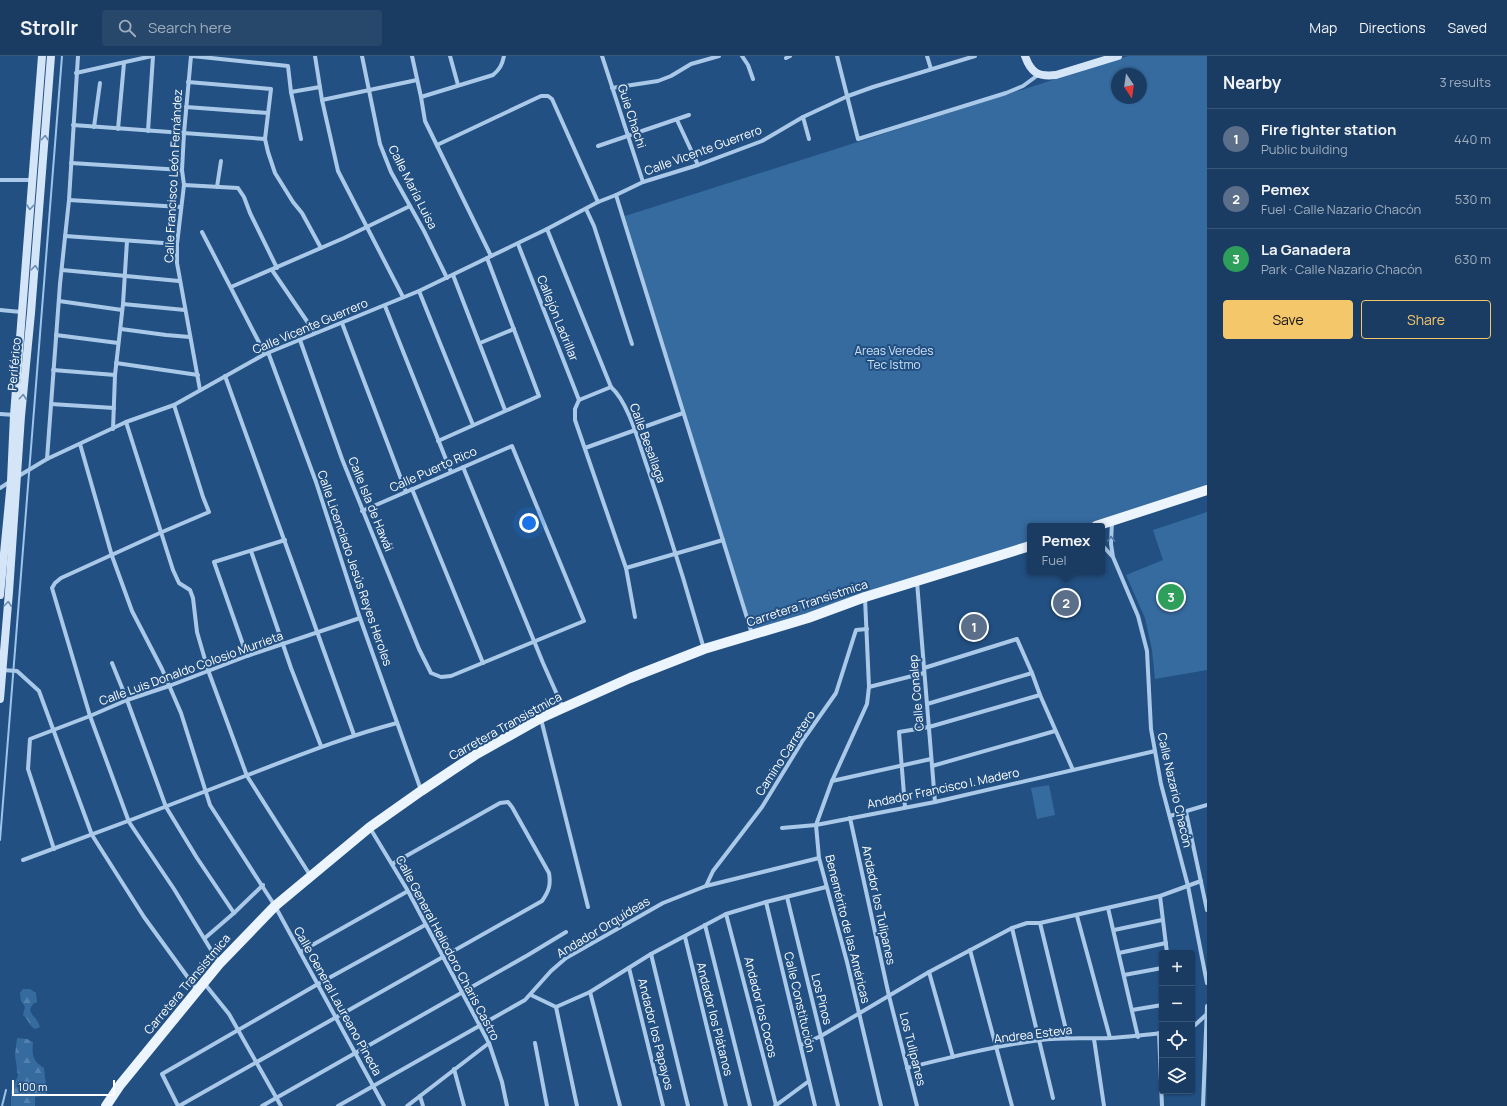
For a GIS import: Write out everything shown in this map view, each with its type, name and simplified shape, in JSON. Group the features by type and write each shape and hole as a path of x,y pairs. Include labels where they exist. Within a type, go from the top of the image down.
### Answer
{"main road":[{"name":"Periférico","path":"0,699 4,670 22,312 42,56"},
{"name":"Periférico","path":"17,415 31,313 51,56"},
{"path":"1025,56 1029,66 1038,75 1047,76 1056,75 1118,56"},
{"name":"Periférico","path":"0,595 14,479"},
{"path":"1105,523 1207,490"},
{"name":"Carretera Transistmica","path":"106,1106 120,1085 197,990 219,964 275,906 370,827 421,790 476,755 541,718 630,678 704,649 1027,547"}],"street":[{"path":"47,459 53,370 69,200 78,56"},
{"path":"76,73 153,56 148,131"},
{"path":"191,56 288,66 291,92 301,139"},
{"name":"Calle Francisco León Fernández","path":"191,56 184,133 182,170 184,185 180,207 177,263 179,281 200,390"},
{"path":"314,56 338,171 403,297"},
{"name":"Calle María Luisa","path":"362,56 380,144 391,172 424,231 447,278"},
{"path":"412,56 425,121 491,256"},
{"path":"450,56 458,85"},
{"path":"421,97 493,75 500,70 503,64 504,56"},
{"name":"Guie Chachi","path":"602,56 643,182"},
{"path":"612,88 658,81 671,76 691,64 719,56"},
{"path":"742,56 748,64 753,79"},
{"path":"837,56 858,139 1006,93 1023,86 1038,75"},
{"path":"927,56 931,69"},
{"name":"Calle Vicente Guerrero","path":"0,488 47,459 126,422 174,405 267,353 420,291 518,244 598,202 616,196 643,182 698,165 762,141 803,117 848,96 975,56"},
{"path":"118,129 124,63"},
{"path":"322,100 417,80"},
{"path":"188,82 271,89 265,139 268,152 275,173 293,202 302,213 321,248"},
{"path":"94,128 100,83"},
{"path":"291,92 320,87"},
{"path":"437,145 541,96 548,96 552,99 598,202"},
{"path":"186,107 268,113"},
{"path":"598,146 689,115"},
{"path":"803,117 809,139"},
{"path":"677,120 698,165"},
{"path":"73,125 94,128 265,139"},
{"path":"217,187 221,161"},
{"path":"71,163 182,170"},
{"path":"0,180 32,180"},
{"path":"184,185 238,188 244,197 250,213 277,268"},
{"path":"616,196 752,635"},
{"path":"69,200 180,207"},
{"path":"231,287 367,228 410,206"},
{"path":"586,209 594,226 632,344"},
{"name":"Calle Besallaga","path":"547,229 611,387 617,393 625,406 634,430 676,554 704,649"},
{"name":"Calle Licenciado Jesús Reyes Heroles","path":"202,232 267,353 316,482 360,618 421,790"},
{"path":"65,236 177,244"},
{"path":"113,429 115,375 121,329 127,241"},
{"name":"Callejón Ladrillar","path":"518,244 579,400"},
{"path":"438,441 538,396 487,258"},
{"path":"62,270 179,281"},
{"path":"272,270 315,333"},
{"path":"453,275 505,410"},
{"path":"420,291 473,425"},
{"path":"59,301 122,310"},
{"path":"123,304 185,310"},
{"path":"385,306 451,472"},
{"path":"0,310 22,312"},
{"path":"342,323 406,492"},
{"path":"480,343 514,328"},
{"path":"121,329 190,337"},
{"path":"56,335 118,343"},
{"name":"Calle Isla de Hawái","path":"300,340 362,511 419,649 431,673 441,677 451,676 483,663"},
{"path":"116,363 198,375"},
{"path":"53,370 115,375"},
{"path":"225,376 354,735"},
{"path":"611,387 579,400 575,410 575,420 626,568 635,617"},
{"path":"51,404 114,408"},
{"path":"174,405 209,512 61,578 52,588 90,716 129,822 205,938 219,964"},
{"path":"585,448 683,413"},
{"path":"0,414 17,415"},
{"path":"126,422 173,570 179,583 190,590 193,598 197,632 208,670 247,776 311,876"},
{"name":"Calle General Laureano Pineda","path":"80,444 112,556 132,611 181,713 210,805 275,906 356,1052 384,1106"},
{"name":"Calle Puerto Rico","path":"362,511 512,446 584,621 534,642"},
{"path":"462,467 534,642 563,708"},
{"path":"412,489 483,663 534,642"},
{"name":"Calle Nazario Chacón","path":"1112,521 1112,557"},
{"path":"247,656 214,562 285,540"},
{"path":"626,568 723,540"},
{"name":"Calle Nazario Chacón","path":"1105,549 1112,557 1138,616 1147,651 1151,729 1161,784 1188,886 1206,969 1207,983"},
{"path":"251,551 290,668 321,746"},
{"name":"Calle Conalep","path":"917,582 935,802"},
{"name":"Benemérito de las Américas","path":"865,597 869,687 867,704 832,781 816,825 819,858 847,962 881,1106"},
{"name":"Calle Luis Donaldo Colosio Murrieta","path":"54,849 28,769 30,740 127,700 169,686 208,670 360,618"},
{"name":"Camino Carretero","path":"706,886 713,871 762,807 804,740 836,693 856,630 867,629"},
{"path":"924,668 1017,639 1073,770"},
{"path":"112,663 166,807 197,858 234,913"},
{"path":"4,670 17,672 39,691 92,835 144,917 197,990"},
{"path":"927,704 1032,673"},
{"path":"869,687 924,674"},
{"path":"905,807 899,732 929,727 1040,695"},
{"path":"541,718 588,907"},
{"path":"23,860 129,822 321,746 396,722"},
{"path":"932,766 1056,731"},
{"name":"Andador Francisco I. Madero","path":"782,828 816,825 935,802 1155,751"},
{"path":"832,781 931,759"},
{"path":"392,864 500,803 508,802 512,806 549,873 551,882 542,901 257,1063 178,1106 162,1074 318,984 425,926"},
{"path":"1170,816 1207,805"},
{"path":"1186,812 1201,881 1205,890 1207,910"},
{"name":"Andador los Tulipanes","path":"850,818 889,996"},
{"name":"Calle General Heliodoro Charis Castro","path":"370,827 408,891 425,926 443,956 489,1043 502,1082 507,1106"},
{"name":"Andador Orquídeas","path":"338,1106 525,1000 551,971 566,958 663,903 706,886 819,858"},
{"path":"801,1045 822,1036 930,972 1012,928 1027,923 1040,924 1077,916 1160,896 1201,881"},
{"path":"205,938 234,913 262,885"},
{"path":"531,995 556,1007 590,992 651,954 726,914 787,896 826,887"},
{"path":"300,952 408,891"},
{"name":"Los Pinos","path":"787,896 838,1106"},
{"path":"1160,896 1167,950"},
{"name":"Calle Constitución","path":"766,902 815,1106"},
{"path":"1108,908 1138,1036"},
{"name":"Andador los Cocos","path":"726,914 775,1106"},
{"path":"1077,916 1110,1038"},
{"path":"1114,930 1162,920"},
{"path":"1040,924 1068,1038"},
{"path":"705,925 750,1106"},
{"path":"1012,928 1053,1098"},
{"path":"262,1106 566,932"},
{"name":"Andador los Plátanos","path":"685,936 726,1106"},
{"path":"1119,953 1166,943"},
{"path":"970,950 1012,1106"},
{"path":"651,954 688,1106"},
{"name":"Andador los Papayos","path":"630,968 663,1106"},
{"path":"1124,975 1159,969"},
{"path":"930,972 953,1057"},
{"path":"204,982 229,1014 239,1030 281,1106"},
{"path":"590,992 620,1106"},
{"name":"Los Tulipanes","path":"889,996 917,1106"},
{"path":"1132,1010 1159,1006"},
{"path":"1203,1106 1205,1099 1207,1006"},
{"path":"556,1007 577,1106"},
{"path":"1195,1024 1207,1014"},
{"name":"Andrea Esteva","path":"908,1068 953,1057 1039,1040 1110,1038 1159,1033"},
{"path":"1094,1038 1104,1106"},
{"path":"407,1106 489,1043"},
{"path":"535,1043 547,1106"},
{"path":"1161,1058 1162,1106"},
{"path":"454,1069 464,1106"},
{"path":"775,1106 809,1081"},
{"path":"420,1096 423,1106"}],"green space":[{"name":"Areas Veredes Tec Istmo","path":"1128,56 1207,56 1207,489 1100,523 1027,523 1027,547 752,635 625,216"},
{"path":"1207,512 1207,670 1155,679 1152,650 1145,618 1126,575 1163,560 1153,530"},
{"path":"1049,785 1055,815 1037,819 1031,788"},
{"path":"23,989 30,989 36,993 37,1002 33,1004 30,1009 40,1027 35,1029 23,1015 25,1007 21,1001 20,993"},
{"path":"17,1038 27,1039 33,1042 35,1060 44,1068 47,1095 35,1097 35,1106 11,1106 11,1091 18,1076 15,1055"}],"waterway":[{"path":"0,840 62,56"},
{"path":"2,1106 6,1090"}],"place":[{"name":"La Ganadera","path":"1171,597"},
{"name":"Pemex","path":"1066,603"},
{"name":"Fire fighter station","path":"974,627"}]}
